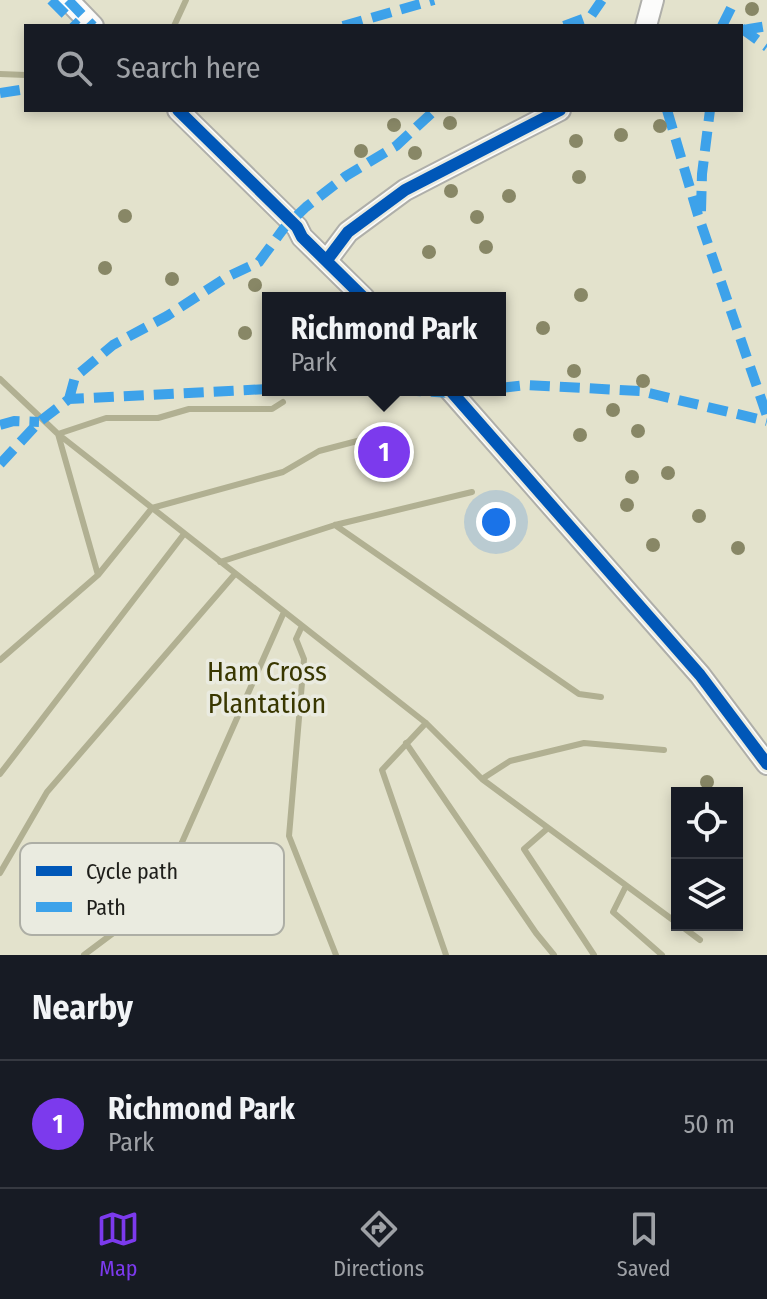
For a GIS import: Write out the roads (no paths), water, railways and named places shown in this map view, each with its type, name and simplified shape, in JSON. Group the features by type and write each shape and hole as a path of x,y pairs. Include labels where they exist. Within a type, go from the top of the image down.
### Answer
{"street":[{"path":"68,0 91,24"},
{"path":"647,24 653,0"},
{"path":"180,112 358,292"},
{"path":"327,260 348,232 405,190 556,112"},
{"path":"455,396 700,675 767,764"}],"waterway":[{"path":"175,24 186,0"},
{"path":"0,74 24,75"},
{"path":"0,379 58,434 426,723 482,779 671,919"},
{"path":"98,575 58,434 106,418 158,418 189,409 272,409 283,402"},
{"path":"0,660 98,575 152,508 283,472 319,451 384,434"},
{"path":"220,562 335,525 472,492"},
{"path":"335,525 579,694 601,697"},
{"path":"0,774 184,534"},
{"path":"0,873 47,792 235,574"},
{"path":"182,843 284,612"},
{"path":"302,626 296,639 304,659 289,836 336,955"},
{"path":"426,723 382,770 446,955"},
{"path":"406,743 554,955"},
{"path":"482,779 510,761 584,743 664,750"},
{"path":"548,828 524,849 594,955"},
{"path":"626,886 613,912 662,955"},
{"path":"688,931 700,940"},
{"path":"84,955 111,935"}],"place":[{"name":"Richmond Park","path":"384,452"}],"park label":[{"name":"Ham Cross Plantation","path":"267,687"}]}
